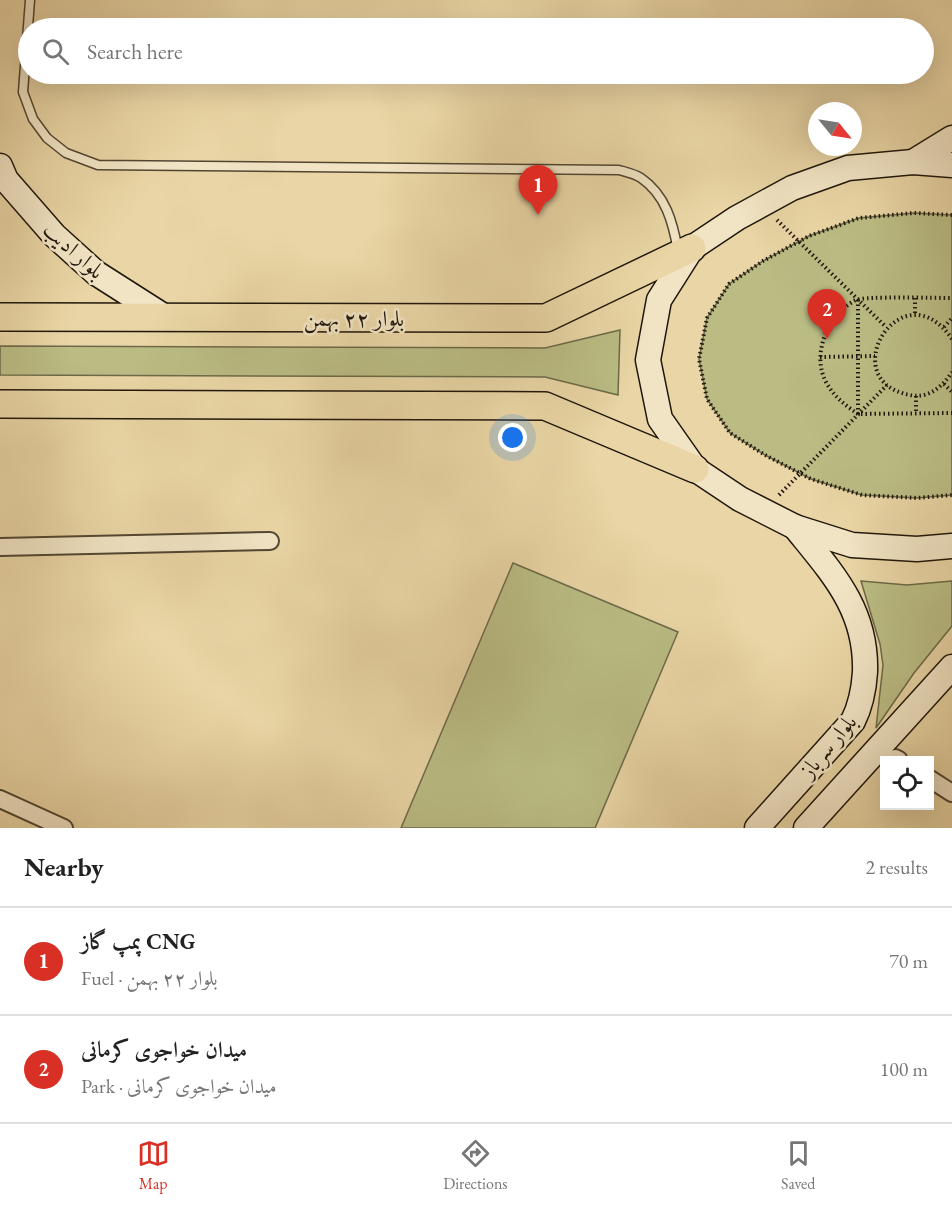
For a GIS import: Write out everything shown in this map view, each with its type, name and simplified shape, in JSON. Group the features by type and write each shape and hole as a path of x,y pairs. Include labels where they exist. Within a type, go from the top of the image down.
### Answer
{"main road":[{"path":"913,162 952,138"},
{"path":"694,469 660,419 648,360 659,300 686,252 737,218 792,188 848,168 913,162 952,165"},
{"name":"بلوار ادیب","path":"2,181 54,235 96,273 165,317"},
{"name":"بلوار ۲۲ بهمن","path":"0,317 546,318 686,252"},
{"path":"0,404 545,406 694,469 740,499 795,527 852,545 917,549 952,546"},
{"name":"بلوار سرباز","path":"757,828 853,721 858,712 864,684 865,656 861,628 850,601 836,577 795,527"},
{"name":"بلوار سرباز","path":"806,828 952,667"}],"street":[{"path":"0,547 270,541"},
{"path":"934,782 952,793"},
{"path":"0,799 64,828"}],"lane":[{"path":"29,18 30,0"},
{"path":"24,84 23,93 33,119 46,138 66,153 98,165 619,170 640,177 656,192 686,252"}],"path":[{"path":"761,205 886,327"},
{"path":"952,215 914,213 859,218 798,241 729,284 707,318 699,359 707,399 730,433 765,455 801,473 862,495 917,498 952,495"},
{"path":"915,298 915,315"},
{"path":"952,298 858,299 838,314 825,333 820,357 825,380 839,400 858,414 952,413"},
{"path":"858,299 858,414"},
{"path":"952,339 944,327 930,318 915,315 900,318 886,327 878,341 875,356 878,372 887,385 900,393 916,396 931,393 944,384 952,372"},
{"path":"944,327 952,318"},
{"path":"820,357 875,356"},
{"path":"944,384 952,392"},
{"path":"764,511 887,385"},
{"path":"916,396 916,413"}],"green space":[{"path":"914,213 952,215 952,495 917,498 862,495 811,479 765,455 730,433 707,399 699,359 707,318 729,284 763,261 809,236 859,218"},
{"path":"620,330 618,395 545,377 0,375 0,346 545,348"},
{"path":"513,563 678,632 595,828 401,828"},
{"path":"861,581 907,585 952,581 952,626 914,673 876,728 883,665 880,644"}],"place":[{"name":"پمپ گاز CNG","path":"538,215"},
{"name":"میدان خواجوی کرمانی","path":"827,339"}]}
